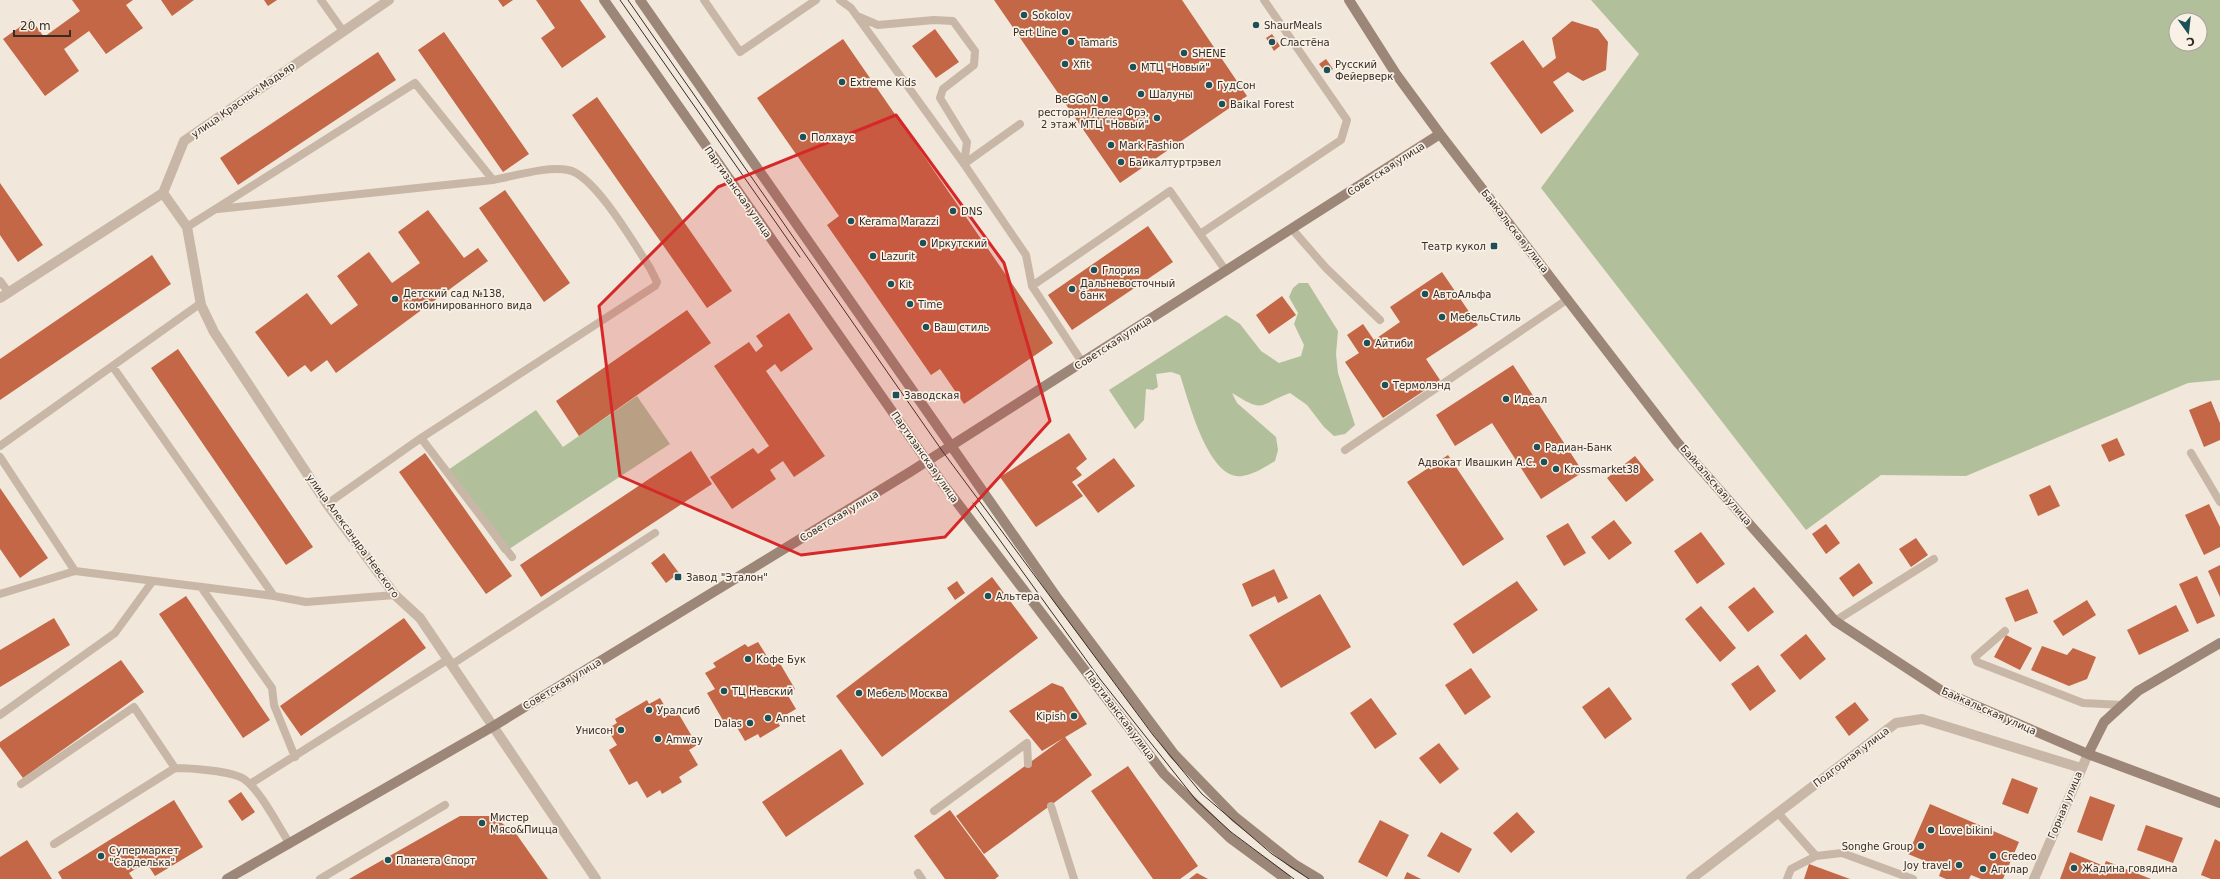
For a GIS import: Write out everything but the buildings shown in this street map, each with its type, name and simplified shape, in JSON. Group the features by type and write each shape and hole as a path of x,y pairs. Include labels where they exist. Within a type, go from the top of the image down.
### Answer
{"street":[{"name":"улица Красных Мадьяр","path":"163,192 184,141 389,0"},
{"name":"Партизанская улица","path":"604,0 927,462 1164,774 1230,838 1286,879"},
{"name":"Партизанская улица","path":"640,0 953,445 1058,598 1174,754 1235,817 1294,864 1319,879"},
{"name":"Байкальская улица","path":"1349,0 1396,74 1440,134 1677,442 1835,621 1942,691 2088,754 2220,803"},
{"name":"Советская улица","path":"227,879 492,727 927,462 1440,134"},
{"name":"улица Александра Невского","path":"163,192 187,228 201,303 214,332 327,504 395,595 420,618 492,727 596,879"},
{"path":"4,296 163,192"},
{"path":"2088,754 2104,722 2138,691 2220,643"},
{"name":"Подгорная улица","path":"1691,879 1896,723 1922,719 2081,768"},
{"name":"Горная улица","path":"2034,879 2088,754"}],"lane":[{"path":"321,0 343,31"},
{"path":"704,0 740,52 816,0"},
{"path":"840,0 851,8 964,164 1026,254 1032,286 1082,362"},
{"path":"1200,234 1341,140 1347,120 1264,0"},
{"path":"856,16 878,25 934,20 953,21 975,51 974,66 943,89 940,98 967,142 964,164"},
{"path":"187,228 415,84 493,180"},
{"path":"964,164 1020,124"},
{"path":"218,208 493,180 557,169 578,172 594,187 650,268 657,282 656,286 421,438 327,504"},
{"path":"1032,286 1170,191 1226,271"},
{"path":"1292,229 1326,268 1380,320"},
{"path":"0,281 4,296"},
{"path":"1345,450 1568,299"},
{"path":"0,446 201,303"},
{"path":"113,367 274,596"},
{"path":"421,438 512,558"},
{"path":"2191,454 2220,502"},
{"path":"0,457 75,571"},
{"path":"250,784 449,663 654,533"},
{"path":"1835,621 1934,559"},
{"path":"0,594 75,571 152,582 274,596 306,602 395,595"},
{"path":"0,715 115,633 152,582"},
{"path":"201,587 272,688 274,705 295,757"},
{"path":"2005,631 1975,657 1977,662 2083,703 2123,705"},
{"path":"21,784 134,707 175,768"},
{"path":"934,811 1028,743 1028,764"},
{"path":"54,844 175,768 196,768 242,778 250,784 290,844"},
{"path":"320,879 445,805"},
{"path":"1051,806 1074,879"},
{"path":"1778,813 1816,856"},
{"path":"1787,879 1791,869 1816,856 1842,853 1913,879"}],"highlighted area":[{"path":"896,115 1004,263 1050,421 945,537 801,555 620,476 599,306 718,187"}],"green space":[{"path":"1591,0 2220,0 2220,380 2188,383 1966,476 1881,475 1806,530 1541,188 1639,54"},
{"path":"1299,283 1308,283 1338,331 1336,354 1338,373 1355,425 1345,434 1334,436 1324,427 1307,405 1290,393 1265,404 1256,405 1232,393 1237,403 1276,437 1278,450 1275,461 1259,470 1242,476 1230,474 1219,466 1210,452 1201,436 1180,375 1171,372 1156,374 1158,387 1153,390 1146,389 1144,420 1135,429 1109,390 1226,315 1240,324 1261,351 1279,363 1301,356 1304,345 1294,324 1298,313 1289,297 1293,288"},
{"path":"637,396 670,444 503,553 445,472 536,410 563,447"}],"tram line":[{"path":"620,0 800,257"},
{"path":"628,0 943,452 1153,735 1202,794 1272,854 1309,879"},
{"path":"973,503 1100,679 1196,800 1231,832 1294,879"}],"place":[{"name":"Sokolov","path":"1024,15"},
{"name":"ShaurMeals","path":"1256,25"},
{"name":"Pert Line","path":"1065,32"},
{"name":"Tamaris","path":"1071,42"},
{"name":"Сластёна","path":"1272,42"},
{"name":"SHENE","path":"1184,53"},
{"name":"Xfit","path":"1065,64"},
{"name":"МТЦ \"Новый\"","path":"1133,67"},
{"name":"Русский Фейерверк","path":"1327,70"},
{"name":"Extreme Kids","path":"842,82"},
{"name":"ГудСон","path":"1209,85"},
{"name":"Шалуны","path":"1141,94"},
{"name":"BeGGoN","path":"1105,99"},
{"name":"Baikal Forest","path":"1222,104"},
{"name":"ресторан Лелея Фрэ, 2 этаж МТЦ \"Новый\"","path":"1157,118"},
{"name":"Полхаус","path":"803,137"},
{"name":"Mark Fashion","path":"1111,145"},
{"name":"Байкалтуртрэвел","path":"1121,162"},
{"name":"DNS","path":"953,211"},
{"name":"Kerama Marazzi","path":"851,221"},
{"name":"Иркутский","path":"923,243"},
{"name":"Театр кукол","path":"1494,246"},
{"name":"Lazurit","path":"873,256"},
{"name":"Глория","path":"1094,270"},
{"name":"Kit","path":"891,284"},
{"name":"Дальневосточный банк","path":"1072,289"},
{"name":"АвтоАльфа","path":"1425,294"},
{"name":"Детский сад №138, комбинированного вида","path":"395,299"},
{"name":"Time","path":"910,304"},
{"name":"МебельСтиль","path":"1442,317"},
{"name":"Ваш стиль","path":"926,327"},
{"name":"Айтиби","path":"1367,343"},
{"name":"Термолэнд","path":"1385,385"},
{"name":"Заводская","path":"896,395"},
{"name":"Идеал","path":"1506,399"},
{"name":"Радиан-Банк","path":"1537,447"},
{"name":"Адвокат Ивашкин А.С.","path":"1544,462"},
{"name":"Krossmarket38","path":"1556,469"},
{"name":"Завод \"Эталон\"","path":"678,577"},
{"name":"Альтера","path":"988,596"},
{"name":"Кофе Бук","path":"748,659"},
{"name":"ТЦ Невский","path":"724,691"},
{"name":"Мебель Москва","path":"859,693"},
{"name":"Уралсиб","path":"649,710"},
{"name":"Kipish","path":"1074,716"},
{"name":"Annet","path":"768,718"},
{"name":"Dalas","path":"750,723"},
{"name":"Унисон","path":"621,730"},
{"name":"Amway","path":"658,739"},
{"name":"Мистер Мясо&Пицца","path":"482,823"},
{"name":"Love bikini","path":"1931,830"},
{"name":"Songhe Group","path":"1921,846"},
{"name":"Супермаркет \"Сарделька\"","path":"101,856"},
{"name":"Credeo","path":"1993,856"},
{"name":"Планета Спорт","path":"388,860"},
{"name":"Joy travel","path":"1959,865"},
{"name":"Жадина говядина","path":"2074,868"},
{"name":"Агилар","path":"1983,869"}]}
